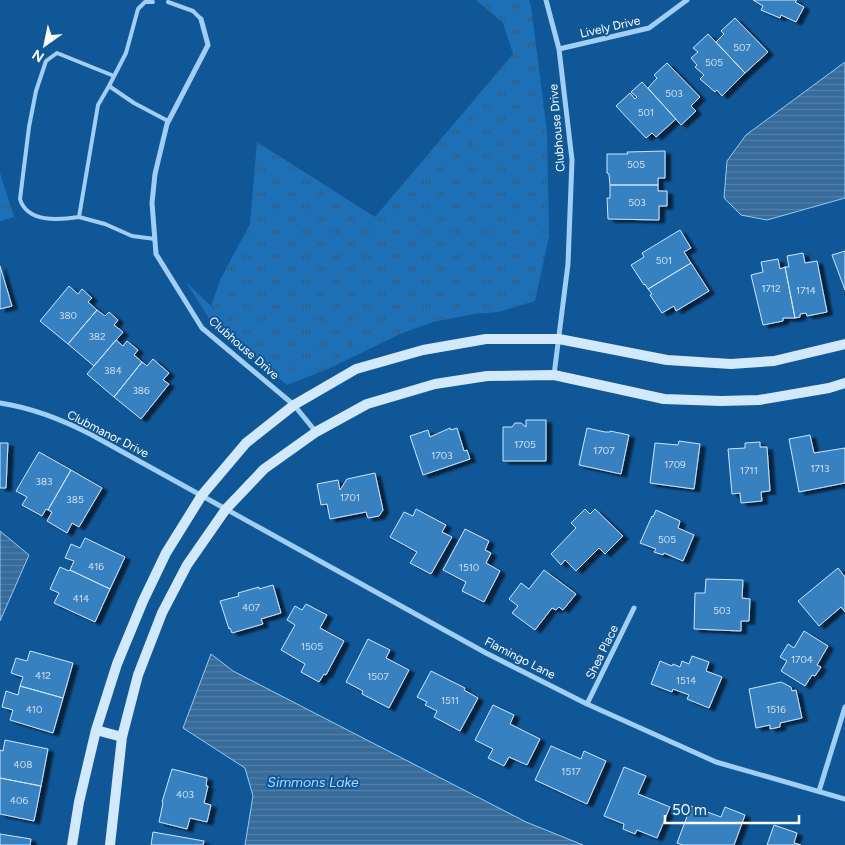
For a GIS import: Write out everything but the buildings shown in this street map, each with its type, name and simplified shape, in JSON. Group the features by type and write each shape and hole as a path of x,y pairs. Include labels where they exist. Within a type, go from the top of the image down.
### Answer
{"street":[{"name":"Clubhouse Drive","path":"546,0 559,49 572,160 568,264 554,375"},
{"name":"Lively Drive","path":"559,49 649,28 687,0"},
{"name":"Clubhouse Drive","path":"201,19 208,45 168,121 155,174 152,203 156,254 202,328 294,406 316,432"},
{"path":"72,845 79,802 96,730 117,664 143,601 166,553 202,495 246,444 294,406 356,369 422,350 486,339 559,339 667,360 731,364 774,361 845,344"},
{"path":"110,845 122,737 138,675 162,613 187,564 226,509 264,468 316,432 367,404 435,384 488,376 554,375 664,399 721,401 759,400 829,388 845,383"},
{"name":"Clubmanor Drive","path":"0,403 35,411 67,422 202,495"},
{"name":"Flamingo Lane","path":"202,495 486,652 587,704 716,762 845,799"},
{"name":"Shea Place","path":"587,704 634,608"},
{"path":"819,791 845,707"},
{"path":"96,730 122,737"}],"lane":[{"path":"79,217 98,105 126,54 138,9 145,2 153,2"},
{"path":"168,2 193,11 201,19"},
{"path":"114,76 57,53 46,61 36,91 29,127 20,199 23,208 32,215 56,220 79,217 105,224 132,236 155,239"},
{"path":"109,86 134,103 168,121"}],"green space":[{"path":"476,0 529,0 531,6 547,132 549,236 535,301 498,312 474,314 433,322 400,334 330,368 287,385 210,320 186,282 211,306 220,280 250,224 257,142 375,217 513,54 503,23"},
{"path":"0,173 14,217 0,221"}],"water":[{"path":"845,62 845,198 767,220 741,215 724,198 727,161 746,135"},
{"path":"0,531 29,555 0,621"},
{"name":"Simmons Lake","path":"211,654 233,671 526,822 583,845 245,845 253,796 245,768 183,728"}]}
